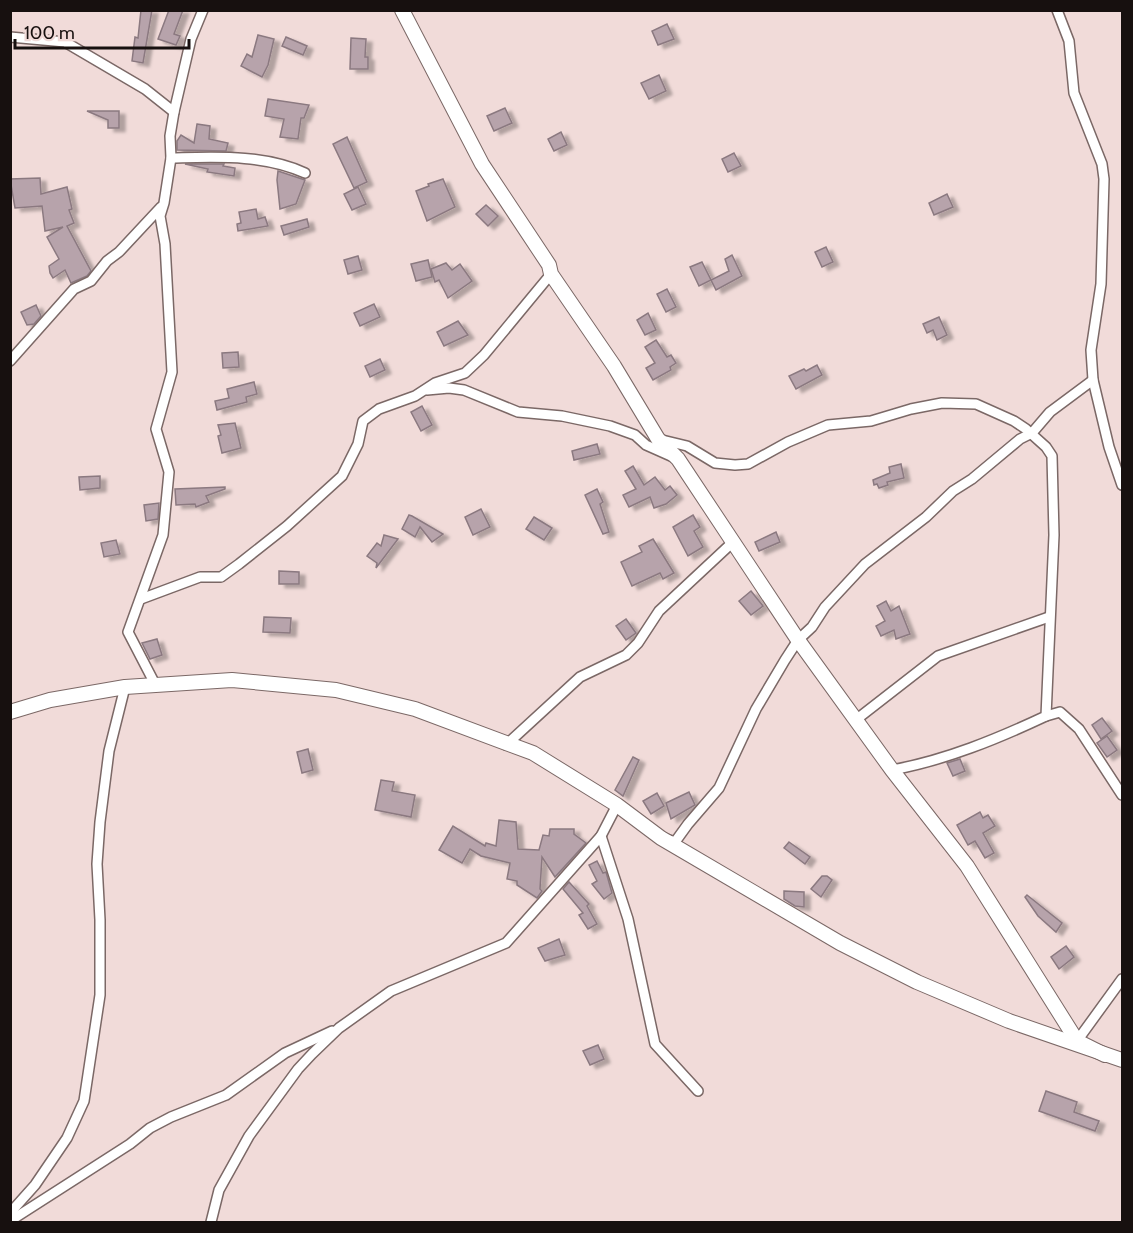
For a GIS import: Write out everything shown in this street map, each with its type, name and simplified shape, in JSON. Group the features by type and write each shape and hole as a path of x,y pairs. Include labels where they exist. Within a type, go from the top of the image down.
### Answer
{"street":[{"path":"155,684 128,632 163,535 169,471 156,429 172,372 165,244 160,216 171,158 170,136 174,112 191,39 203,10"},
{"path":"402,10 482,164 549,265 551,274 614,366 658,439 678,459 798,640 892,770 967,866 1077,1041 1105,1055"},
{"path":"1057,10 1069,41 1074,93 1102,164 1104,179 1101,284 1091,350 1093,380 1109,447 1122,484"},
{"path":"10,37 65,42 145,89 174,112"},
{"path":"171,158 234,157 278,163 305,173"},
{"path":"10,361 74,289 91,281 107,261 119,252 164,203"},
{"path":"141,599 200,577 220,577 287,526 342,476 358,444 363,421 379,409 415,396 435,383 465,373 484,354 551,274"},
{"path":"661,838 675,842 719,788 756,709 798,640 812,627 825,607 865,564 926,517 953,491 972,479 1020,439 1032,433 1050,412 1093,380"},
{"path":"424,390 449,388 464,390 518,412 562,416 610,426 635,435 646,445 678,459"},
{"path":"658,439 687,446 722,465 748,464 788,442 828,425 871,420 942,403 976,404 1014,421 1032,433 1052,456 1054,535 1046,716"},
{"path":"506,744 580,677 626,655 638,643 659,611 734,544"},
{"path":"857,719 938,656 1049,617"},
{"path":"10,712 50,700 125,687 232,680 336,690 415,709 533,753 617,805 661,838 840,943 917,982 1009,1021 1122,1060"},
{"path":"10,1213 35,1185 67,1138 84,1101 100,995 97,864 100,822 109,751 125,687"},
{"path":"892,770 923,763 991,740 1060,712 1079,729 1122,795"},
{"path":"211,1222 219,1190 249,1136 298,1069 339,1028 391,991 506,943 601,836 617,805"},
{"path":"601,836 628,919 655,1044 698,1091"},
{"path":"1077,1041 1122,979"},
{"path":"10,1221 130,1144 150,1128 226,1095 285,1053 339,1028"}],"building":[{"path":"141,10 152,10 143,63 132,61 135,37 138,38"},
{"path":"169,10 183,10 174,34 180,36 176,45 158,39"},
{"path":"667,24 674,39 658,45 652,31"},
{"path":"258,35 274,39 268,65 262,77 241,66 247,54 252,57"},
{"path":"286,37 307,46 303,55 282,46"},
{"path":"351,38 366,39 365,57 368,57 368,69 350,69"},
{"path":"659,75 666,91 649,99 641,83"},
{"path":"268,99 309,105 304,118 301,118 298,139 280,137 284,119 265,116"},
{"path":"505,108 512,123 494,131 487,116"},
{"path":"87,111 119,111 119,128 108,128 108,120"},
{"path":"197,124 210,126 209,139 228,143 226,151 177,150 177,141 181,135 194,143"},
{"path":"561,132 567,145 554,151 548,139"},
{"path":"347,137 367,182 354,188 333,144"},
{"path":"734,153 741,166 728,172 722,159"},
{"path":"185,164 224,164 223,166 235,168 234,176 207,172 208,169"},
{"path":"278,171 305,180 296,204 280,209 277,180"},
{"path":"40,178 41,194 67,187 72,209 69,210 74,223 67,226 91,271 87,276 71,283 65,270 53,278 49,266 59,259 47,237 63,227 45,231 42,206 15,208 10,179"},
{"path":"443,179 455,207 427,221 416,191"},
{"path":"358,187 366,204 352,210 344,194"},
{"path":"947,194 953,207 934,215 929,203"},
{"path":"486,205 498,216 488,226 476,214"},
{"path":"256,209 258,219 265,217 268,226 238,231 237,224 241,223 239,212"},
{"path":"307,219 309,227 284,235 281,226"},
{"path":"826,247 833,262 822,267 815,252"},
{"path":"732,255 742,276 716,290 711,280 729,271 725,259"},
{"path":"358,256 362,270 348,274 344,260"},
{"path":"428,260 432,277 416,281 411,264"},
{"path":"702,262 711,280 699,286 690,267"},
{"path":"446,263 452,270 460,264 472,281 448,298 439,280 435,282 431,269"},
{"path":"667,289 676,307 666,312 657,294"},
{"path":"374,304 380,317 360,326 354,313"},
{"path":"36,305 41,316 34,324 27,325 21,312"},
{"path":"648,313 656,330 645,335 637,320"},
{"path":"939,317 947,335 937,340 933,330 927,333 923,324"},
{"path":"458,321 468,335 444,346 437,332"},
{"path":"656,340 667,357 671,355 676,363 670,367 671,370 653,380 646,368 655,363 645,347"},
{"path":"238,352 239,367 223,368 222,353"},
{"path":"380,359 385,370 370,377 365,366"},
{"path":"817,365 822,375 796,389 789,376"},
{"path":"254,382 257,394 246,397 247,402 217,410 215,401 229,398 227,389"},
{"path":"422,406 432,425 421,431 411,412"},
{"path":"235,423 241,448 222,453 218,425"},
{"path":"597,444 600,454 574,460 572,451"},
{"path":"901,464 904,478 887,482 888,485 879,488 877,484 874,485 873,480 890,473 889,467"},
{"path":"633,466 644,485 655,477 665,490 670,486 677,495 666,504 654,508 650,497 629,507 623,495 636,489 625,471"},
{"path":"100,476 100,488 80,490 79,477"},
{"path":"225,487 225,489 206,496 209,502 196,507 195,504 176,505 175,489"},
{"path":"597,489 603,502 600,504 609,532 603,534 585,495"},
{"path":"159,503 158,519 146,521 144,505"},
{"path":"481,509 490,527 473,535 465,517"},
{"path":"409,515 443,534 432,542 420,527 415,537 402,529"},
{"path":"693,515 700,527 694,531 703,547 688,556 673,527"},
{"path":"534,517 552,528 544,540 526,529"},
{"path":"776,532 780,542 759,551 755,542"},
{"path":"384,535 398,539 376,568 377,563 367,556 377,543 381,546"},
{"path":"653,539 674,573 663,579 660,573 632,586 621,562 642,552 639,546"},
{"path":"116,540 120,554 104,557 101,543"},
{"path":"279,571 299,572 299,584 279,584"},
{"path":"751,591 763,606 751,615 739,601"},
{"path":"886,601 891,611 899,606 910,634 896,639 894,630 881,636 876,626 885,621 877,606"},
{"path":"264,617 291,618 290,633 263,632"},
{"path":"626,619 636,633 626,640 616,626"},
{"path":"157,639 162,655 150,659 142,643"},
{"path":"1102,718 1112,731 1101,739 1092,725"},
{"path":"1107,736 1117,750 1107,757 1097,743"},
{"path":"308,749 313,770 302,773 297,752"},
{"path":"633,757 639,760 623,796 615,790"},
{"path":"960,759 965,771 953,776 947,763"},
{"path":"381,780 394,782 392,791 415,795 411,817 375,810"},
{"path":"689,792 695,805 671,819 666,803"},
{"path":"657,793 664,806 651,814 643,801"},
{"path":"980,812 983,818 988,815 995,826 983,833 994,853 985,858 975,841 968,845 957,825"},
{"path":"499,820 516,822 518,849 539,850 543,835 549,836 550,829 574,829 574,834 586,843 555,877 542,857 540,889 542,891 537,898 517,885 517,881 507,879 510,863 481,856 470,849 462,863 439,850 453,826 485,846 486,843 496,846"},
{"path":"789,842 810,857 805,864 784,848"},
{"path":"597,861 603,873 606,872 612,893 604,899 592,884 597,881 589,865"},
{"path":"822,876 827,876 832,880 821,897 811,889"},
{"path":"569,882 589,904 587,906 597,924 588,929 579,915 583,913 563,889"},
{"path":"784,891 804,892 804,907 795,906 784,899"},
{"path":"1027,895 1062,923 1056,932 1038,916 1025,897"},
{"path":"559,939 565,955 545,961 538,948"},
{"path":"1066,946 1074,957 1059,969 1051,957"},
{"path":"598,1045 604,1059 590,1065 583,1051"},
{"path":"1046,1091 1077,1102 1074,1112 1099,1121 1095,1131 1039,1111"}]}
